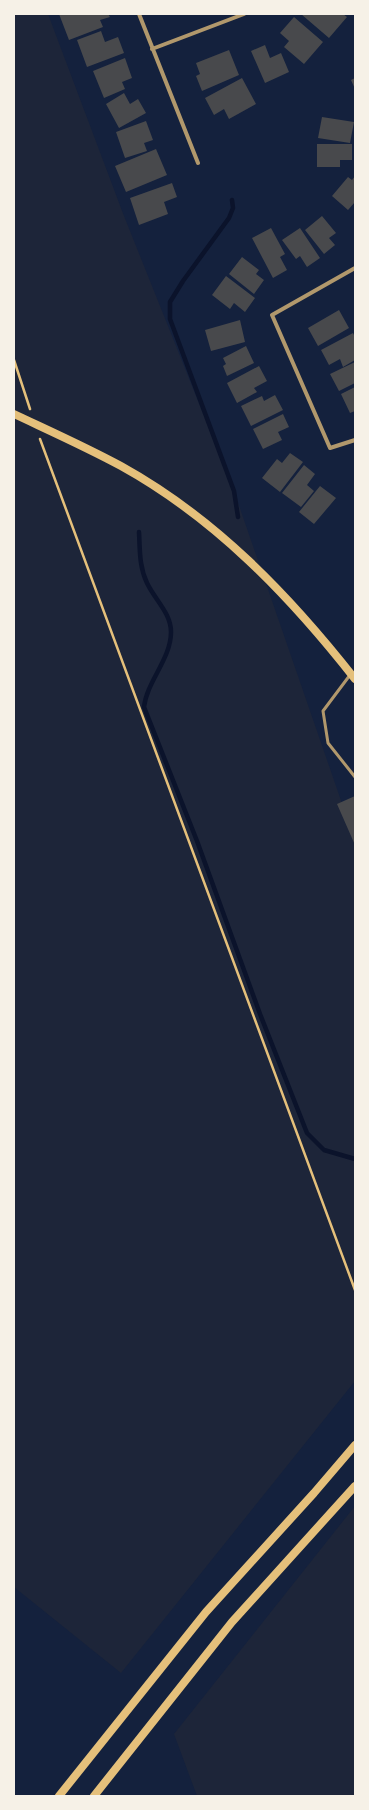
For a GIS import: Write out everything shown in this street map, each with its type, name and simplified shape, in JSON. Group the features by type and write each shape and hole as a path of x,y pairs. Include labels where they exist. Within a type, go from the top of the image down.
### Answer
{"main road":[{"path":"14,414 121,466 166,494 214,529 248,558 283,594 325,640 353,676"},
{"path":"59,1796 206,1612 314,1493 355,1445"},
{"path":"94,1796 222,1634 355,1486"}],"street":[{"path":"139,14 198,163"},
{"path":"152,49 244,14"},
{"path":"355,268 272,315 330,448 355,440"}],"lane":[{"path":"353,676 324,711 328,743 355,777"}],"path":[{"path":"14,360 34,423 355,1290"}],"shaded area":[{"path":"14,14 48,14 124,216 234,491 355,841 355,1381 121,1673 14,1587"},
{"path":"355,1506 355,1796 197,1796 174,1734"}],"building":[{"path":"59,14 108,14 110,17 100,20 103,27 69,40"},
{"path":"301,14 343,14 347,17 329,38"},
{"path":"294,17 323,42 304,64 284,47 289,41 280,33"},
{"path":"101,31 105,42 118,37 124,53 87,67 77,40"},
{"path":"265,45 270,58 281,53 289,72 265,83 251,51"},
{"path":"229,50 239,75 202,91 196,76 200,74 196,63"},
{"path":"125,58 132,78 122,82 125,89 104,98 93,71"},
{"path":"242,78 256,104 229,119 224,109 214,115 205,98"},
{"path":"355,78 355,89 351,80"},
{"path":"124,93 130,104 138,99 146,113 119,128 106,104"},
{"path":"322,117 354,122 350,143 318,138"},
{"path":"146,121 153,140 144,143 147,151 125,158 116,132"},
{"path":"317,144 352,144 352,160 340,160 340,167 317,167"},
{"path":"156,149 167,175 126,192 115,166"},
{"path":"355,176 355,202 348,210 332,196 348,177 352,180"},
{"path":"172,183 177,197 164,202 168,214 139,225 130,198"},
{"path":"322,216 336,233 329,238 335,245 324,254 305,230"},
{"path":"271,228 285,254 280,257 287,270 273,278 252,238"},
{"path":"300,228 320,258 307,267 300,256 296,259 282,240"},
{"path":"242,257 259,270 256,274 264,280 254,294 229,274"},
{"path":"226,276 255,298 245,312 234,303 230,309 212,295"},
{"path":"339,310 349,328 318,346 308,328"},
{"path":"240,320 245,342 211,351 205,330"},
{"path":"353,333 355,337 355,360 343,367 340,359 329,365 321,350"},
{"path":"246,346 254,363 227,376 223,366 226,364 223,358"},
{"path":"355,362 355,383 339,391 330,374"},
{"path":"259,366 267,381 254,388 257,392 237,403 227,383"},
{"path":"355,387 355,411 350,413 341,394"},
{"path":"275,395 283,410 251,426 241,406 262,396 264,401"},
{"path":"283,414 289,427 278,432 282,440 263,449 253,429"},
{"path":"290,453 303,462 280,492 262,478 277,459 282,463"},
{"path":"304,465 315,474 307,485 314,491 301,507 282,493"},
{"path":"320,486 336,498 314,524 299,512"},
{"path":"355,796 355,845 337,804"}],"waterway":[{"path":"232,200 233,208 229,218 183,281 170,302 170,319 234,491 238,517"},
{"path":"139,532 140,558 144,577 166,613 171,632 167,651 149,688 144,707 197,841 260,1014 307,1133 324,1150 355,1159"}]}
